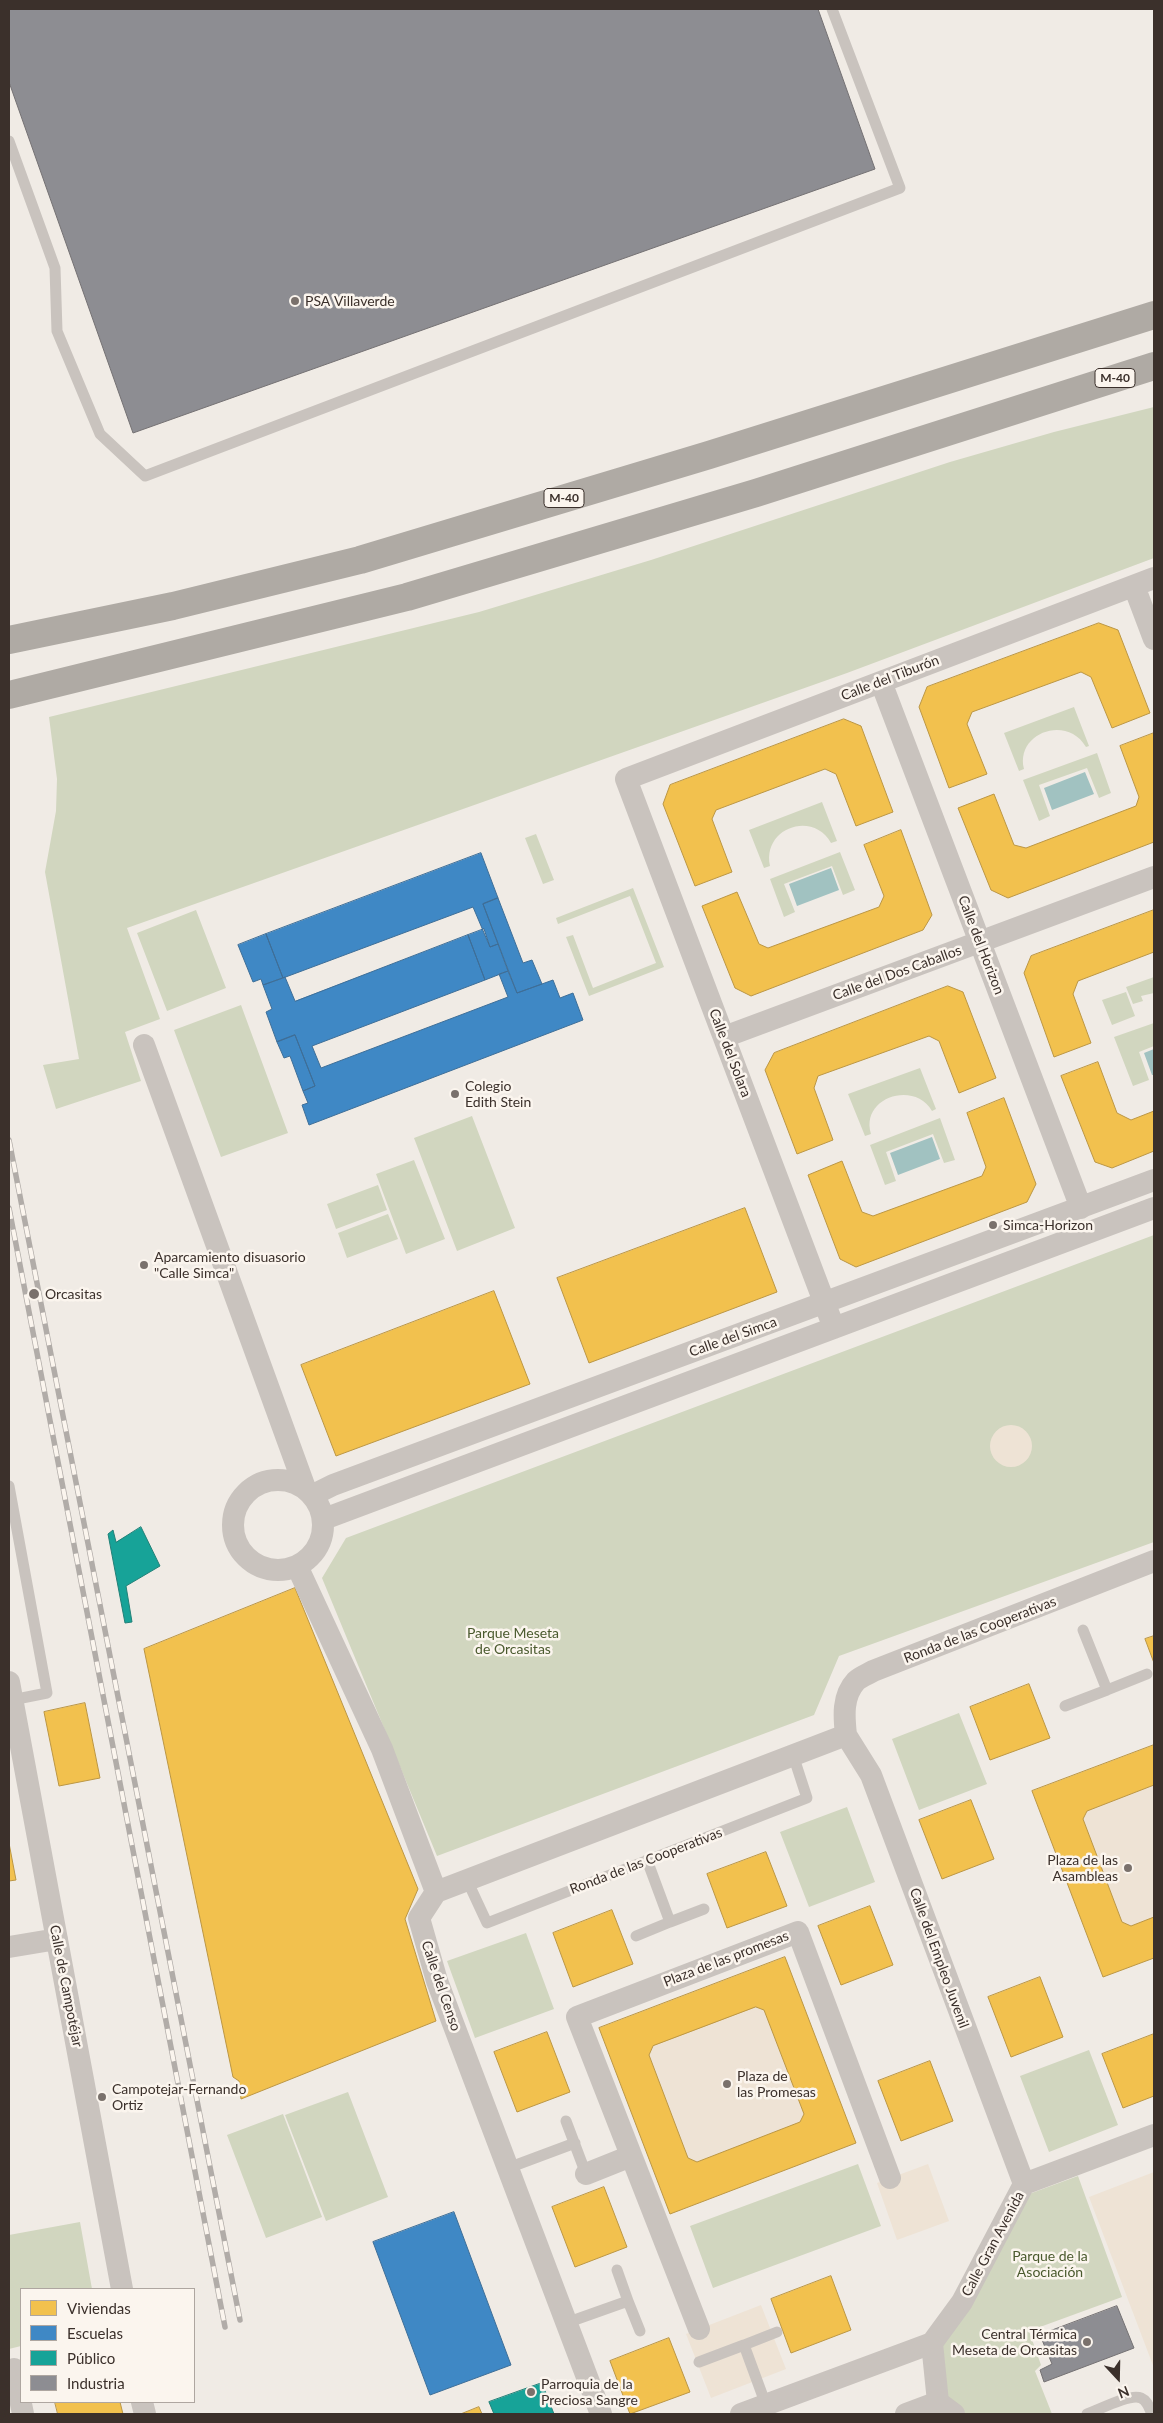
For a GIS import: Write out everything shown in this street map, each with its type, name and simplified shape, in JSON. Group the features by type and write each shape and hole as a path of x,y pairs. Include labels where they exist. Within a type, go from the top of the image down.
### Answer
{"highway":[{"name":"M-40","path":"9,640 173,606 360,560 709,455 1154,315"},
{"name":"M-40","path":"9,695 407,597 756,494 1154,366"},
{"path":"1075,390 1154,380"}],"street":[{"path":"1144,582 1154,639"},
{"name":"Calle del Tiburón","path":"626,779 1144,582"},
{"name":"Calle del Horizon","path":"881,682 1081,1208"},
{"name":"Calle del Solara","path":"626,779 834,1328"},
{"name":"Calle del Dos Caballos","path":"724,1037 1154,877"},
{"path":"144,1045 309,1491 320,1506 324,1519 322,1538 313,1555 297,1566 281,1571 265,1568 251,1561 240,1550 234,1535 233,1516 241,1498 255,1486 267,1481 293,1482 309,1491"},
{"name":"Calle del Simca","path":"309,1491 333,1486 1154,1180"},
{"name":"Calle del Simca","path":"324,1519 1154,1208"},
{"name":"Ronda de las Cooperativas","path":"846,1735 844,1708 848,1695 856,1681 874,1671 1154,1562"},
{"path":"297,1566 382,1749 436,1892 846,1735"},
{"name":"Calle de Campotéjar","path":"10,1691 17,1773 57,1939 122,2288"},
{"name":"Calle del Empleo Juvenil","path":"846,1735 871,1775 1024,2184"},
{"name":"Calle del Censo","path":"436,1892 419,1918 436,1981 601,2414"},
{"name":"Plaza de las promesas","path":"699,2329 577,2017 798,1932 890,2178"},
{"path":"9,1947 57,1939"},
{"name":"Calle Gran Avenida","path":"932,2343 962,2302 1024,2184 1154,2135"},
{"path":"586,2174 631,2156"},
{"path":"741,2414 932,2343 946,2408 906,2414"},
{"path":"14,2368 20,2399"}],"lane":[{"path":"9,141 55,268 57,331 100,434 145,476 900,188 832,9"},
{"path":"9,1486 47,1693 10,1691"},
{"path":"1083,1630 1107,1690"},
{"path":"1065,1706 1146,1674"},
{"name":"Ronda de las Cooperativas","path":"467,1880 487,1923 808,1798 793,1755"},
{"path":"647,1860 670,1922"},
{"path":"636,1936 704,1909"},
{"path":"566,2121 586,2174"},
{"path":"508,2168 575,2143"},
{"path":"617,2270 640,2331"},
{"path":"566,2323 628,2301"},
{"path":"699,2362 777,2332"},
{"path":"744,2345 766,2405"},
{"path":"1087,2414 1128,2398 1140,2397 1147,2403 1152,2414"}],"green space":[{"path":"1154,407 1154,558 847,673 127,928 160,1019 125,1032 141,1081 56,1109 43,1065 79,1059 45,872 56,811 57,779 49,717 479,612 651,560 950,462 1054,432"},
{"path":"1074,707 1089,746 1086,747 1078,737 1067,731 1044,732 1027,746 1023,756 1024,769 1019,771 1004,733"},
{"path":"1097,753 1111,793 1099,798 1087,768 1039,785 1050,816 1039,821 1023,780"},
{"path":"822,802 837,841 831,843 823,833 813,827 791,828 781,833 774,842 770,853 770,866 764,868 749,830"},
{"path":"536,834 554,880 543,884 525,838"},
{"path":"840,852 855,890 843,895 832,866 784,884 795,912 784,917 770,879"},
{"path":"633,888 664,967 589,996 566,937 573,935 593,988 656,963 630,896 558,924 556,918"},
{"path":"196,910 226,988 167,1011 137,933"},
{"path":"1154,977 1154,993 1141,996 1143,1001 1133,1004 1126,987"},
{"path":"1126,992 1135,1016 1112,1025 1102,1000"},
{"path":"241,1005 288,1133 221,1157 174,1030"},
{"path":"1154,1023 1154,1046 1139,1052 1149,1080 1133,1086 1114,1037"},
{"path":"920,1068 936,1109 932,1111 924,1102 913,1096 891,1097 873,1111 870,1121 871,1134 865,1136 848,1094"},
{"path":"472,1116 515,1228 457,1251 414,1138"},
{"path":"940,1118 955,1160 944,1163 933,1134 886,1152 896,1181 885,1185 870,1145"},
{"path":"414,1160 445,1239 406,1254 376,1174"},
{"path":"378,1185 387,1210 336,1229 327,1204"},
{"path":"388,1214 398,1239 347,1258 338,1233"},
{"name":"Parque Meseta de Orcasitas","path":"1154,1235 1154,1542 839,1656 814,1715 437,1856 322,1578 346,1538"},
{"path":"959,1713 987,1784 919,1810 892,1739"},
{"path":"847,1807 875,1882 809,1907 780,1832"},
{"path":"526,1933 554,2009 475,2038 447,1961"},
{"path":"1089,2050 1118,2125 1049,2152 1020,2076"},
{"path":"348,2092 388,2197 326,2221 285,2115"},
{"path":"283,2114 322,2217 266,2238 227,2135"},
{"path":"858,2164 881,2226 713,2288 690,2226"},
{"name":"Parque de la Asociación","path":"1078,2176 1122,2297 1029,2331 1041,2365 1035,2371 1052,2414 959,2414 938,2402 939,2341 1029,2194"},
{"path":"80,2222 92,2288 20,2288 20,2346 9,2349 9,2235"}],"shaded area":[{"path":"1015,1425 1023,1428 1029,1434 1032,1446 1029,1458 1023,1464 1007,1467 999,1464 993,1458 990,1442 993,1434 999,1428"},
{"name":"Plaza de las Asambleas","path":"1154,1785 1154,1917 1131,1926 1122,1922 1083,1819 1087,1811"},
{"name":"Plaza de las Promesas","path":"756,2007 764,2010 804,2114 800,2122 697,2162 688,2158 649,2055 653,2046"},
{"path":"928,2164 949,2221 897,2240 877,2183"},
{"path":"1154,2172 1154,2368 1089,2197"},
{"path":"761,2305 786,2369 711,2398 686,2334"}],"water":[{"path":"1085,772 1094,794 1052,810 1044,788"},
{"path":"831,868 839,890 797,906 789,884"},
{"path":"1154,1049 1154,1075 1152,1075 1144,1053"},
{"path":"932,1137 940,1159 898,1175 890,1153"}],"building: Viviendas":[{"path":"1099,623 1118,630 1150,713 1112,728 1091,677 1081,672 972,712 967,724 987,774 949,788 919,707 927,687"},
{"path":"844,719 861,726 893,812 856,826 836,774 825,769 716,810 712,819 732,872 695,886 663,804 670,785"},
{"path":"1154,733 1154,842 1008,898 991,890 958,808 994,794 1014,845 1026,848 1136,806 1139,797 1120,746"},
{"path":"901,830 932,915 923,930 751,996 735,988 702,906 737,892 759,944 768,948 879,907 884,896 864,845"},
{"path":"1154,910 1154,952 1078,981 1073,994 1091,1043 1054,1057 1024,973 1031,956"},
{"path":"948,986 963,992 996,1078 959,1093 939,1041 929,1036 818,1076 814,1088 833,1140 797,1154 765,1070 774,1053"},
{"path":"1098,1062 1117,1113 1131,1120 1154,1111 1154,1151 1112,1168 1095,1162 1061,1076"},
{"path":"1004,1098 1036,1184 1027,1202 856,1267 840,1259 808,1175 842,1161 862,1212 873,1216 982,1176 986,1167 967,1113"},
{"path":"745,1208 777,1292 589,1363 557,1278"},
{"path":"494,1291 530,1384 336,1456 301,1365"},
{"path":"295,1588 418,1889 405,1919 436,2021 241,2099 239,2081 233,2077 144,1649"},
{"path":"1154,1636 1154,1663 1145,1639"},
{"path":"1029,1684 1050,1738 990,1760 970,1707"},
{"path":"85,1703 100,1778 59,1786 44,1712"},
{"path":"1154,1745 1154,1785 1087,1811 1083,1819 1122,1922 1131,1926 1154,1917 1154,1958 1103,1977 1032,1791"},
{"path":"971,1800 994,1859 942,1879 919,1820"},
{"path":"9,1843 16,1880 9,1881"},
{"path":"766,1852 787,1906 727,1928 707,1874"},
{"path":"870,1906 893,1965 841,1985 818,1926"},
{"path":"612,1910 633,1964 573,1987 553,1933"},
{"path":"785,1957 856,2143 670,2214 599,2028","holes":["756,2007 764,2010 804,2114 800,2122 697,2162 688,2158 649,2055 653,2046"]},
{"path":"1040,1977 1063,2037 1011,2057 988,1997"},
{"path":"547,2032 570,2092 517,2112 494,2052"},
{"path":"1154,2034 1154,2096 1123,2108 1102,2054"},
{"path":"930,2061 953,2121 901,2141 878,2081"},
{"path":"604,2187 627,2247 575,2267 552,2207"},
{"path":"831,2276 851,2330 791,2353 771,2299"},
{"path":"669,2338 690,2392 630,2414 610,2361"},
{"path":"55,2403 120,2403 123,2414 58,2414"},
{"path":"479,2407 482,2414 461,2414"}],"building: Escuelas":[{"path":"481,853 498,898 483,904 498,944 490,947 473,907 283,978 266,934"},
{"path":"498,898 523,963 532,960 542,984 517,993 483,904"},
{"path":"484,929 490,947 498,944 508,971 485,980 468,935"},
{"path":"266,934 283,978 263,985 261,979 253,982 238,945"},
{"path":"468,935 485,980 312,1046 321,1068 508,997 499,974 508,971 517,993 553,980 560,998 573,993 583,1020 309,1125 302,1105 308,1103 303,1091 315,1086 295,1035 277,1042 266,1012 272,1009 263,985 285,977 295,1001"},
{"path":"295,1035 315,1086 303,1091 290,1056 284,1058 277,1042"},
{"path":"454,2212 511,2365 430,2395 373,2242"}],"building: Público":[{"path":"141,1527 160,1566 126,1586 132,1622 125,1623 108,1534 113,1530 116,1542"},
{"name":"Parroquia de la Preciosa Sangre","path":"542,2383 554,2414 494,2414 489,2402"}],"building: Industria":[{"name":"PSA Villaverde","path":"9,9 818,9 875,169 133,433 9,82"},
{"name":"Central Térmica Meseta de Orcasitas","path":"1117,2306 1134,2348 1044,2382 1040,2370 1052,2364 1040,2335"}],"railway":[{"path":"9,1140 240,2320"},
{"path":"9,1208 225,2327"}],"place":[{"name":"PSA Villaverde","path":"295,301"},
{"name":"Colegio Edith Stein","path":"455,1094"},
{"name":"Simca-Horizon","path":"993,1225"},
{"name":"Aparcamiento disuasorio \"Calle Simca\"","path":"144,1265"},
{"name":"Orcasitas","path":"34,1294"},
{"name":"Plaza de las Asambleas","path":"1128,1868"},
{"name":"Plaza de las Promesas","path":"727,2084"},
{"name":"Campotejar-Fernando Ortiz","path":"102,2097"},
{"name":"Central Térmica Meseta de Orcasitas","path":"1087,2342"},
{"name":"Parroquia de la Preciosa Sangre","path":"531,2392"}]}
